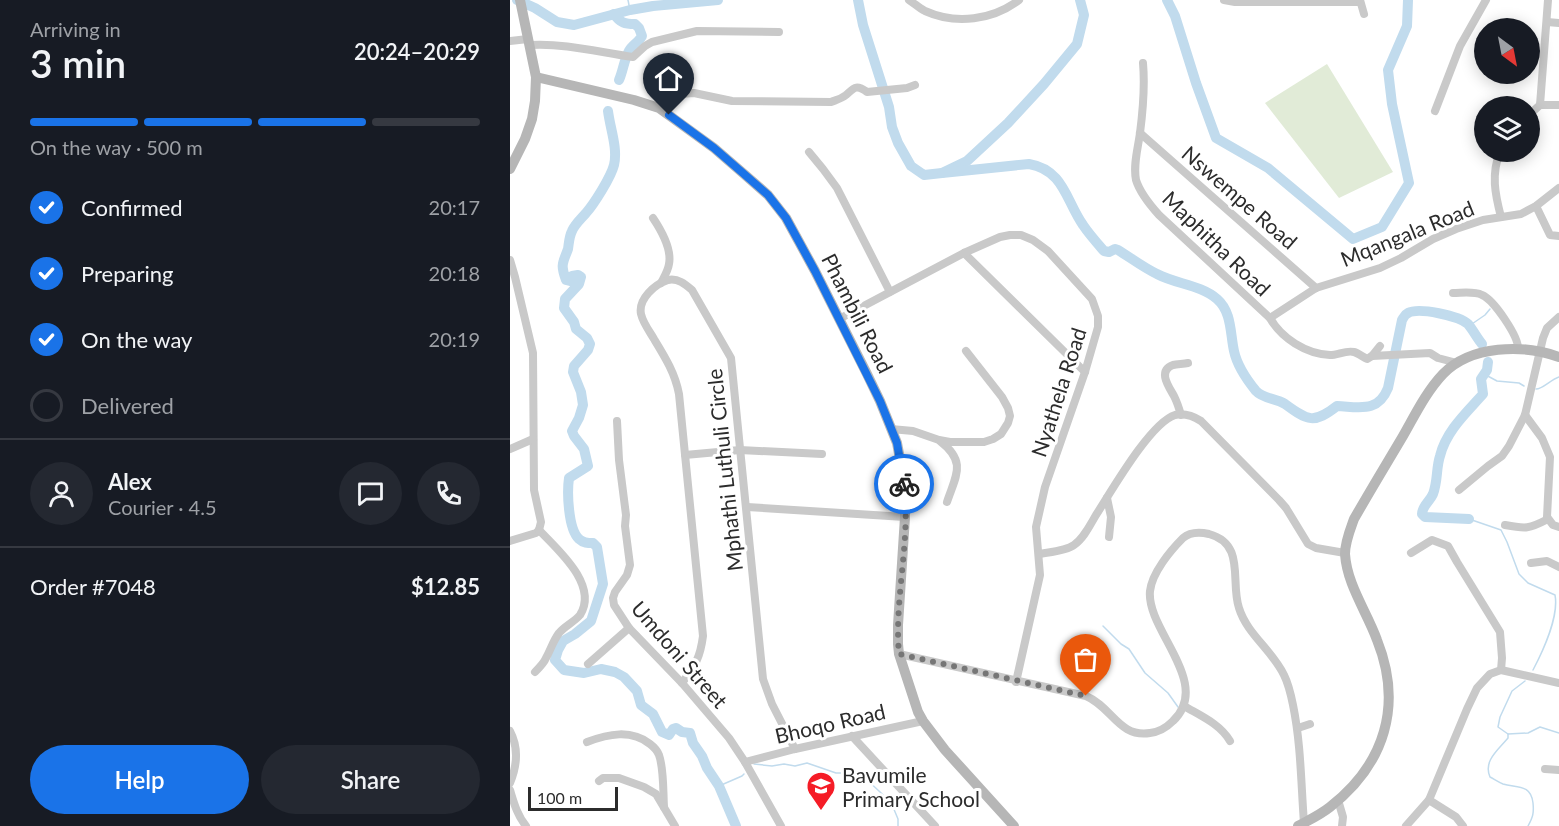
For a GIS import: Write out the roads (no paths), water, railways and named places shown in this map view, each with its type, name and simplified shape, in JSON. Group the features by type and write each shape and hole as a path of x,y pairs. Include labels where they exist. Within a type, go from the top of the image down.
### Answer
{"street":[{"path":"510,169 525,139 535,101 536,77 520,0"},
{"path":"909,0 925,11 963,20 993,14 1019,0"},
{"path":"1224,0 1235,2 1360,1 1364,14"},
{"path":"1435,111 1460,46 1485,0"},
{"path":"1548,0 1540,105 1559,105"},
{"path":"1547,22 1559,23"},
{"path":"510,41 528,39 545,44 633,57 652,42 697,31 779,32"},
{"name":"Maphitha Road","path":"1143,63 1144,79 1136,179 1146,200 1184,239 1270,318 1276,329 1292,342 1308,350 1329,355 1353,352 1367,358 1430,353 1438,358 1457,363"},
{"name":"Phambili Road","path":"536,77 659,108 714,148 778,206 800,242 880,401 900,459 905,494 905,517 898,625 899,654 918,712 945,750 1014,826"},
{"path":"659,108 667,99 680,94 694,93 732,101 831,102 844,97 856,87 871,92 903,89 915,85"},
{"name":"Nswempe Road","path":"1140,133 1316,288"},
{"path":"808,152 837,188 890,292"},
{"path":"1497,162 1494,170 1495,194 1501,217"},
{"name":"Mqangala Road","path":"1270,318 1316,288 1380,268 1456,229 1483,220 1521,214 1536,206 1559,188"},
{"path":"1536,206 1550,235 1559,236"},
{"path":"653,218 664,240 670,260 661,283"},
{"name":"Nyathela Road","path":"839,319 964,254 1000,237 1010,235 1033,240 1048,252 1088,294 1095,306 1098,327 1085,372 1045,487 1036,527 1040,575 1016,682"},
{"path":"964,254 1085,372"},
{"path":"510,260 533,353 534,490 541,522 536,532 510,541"},
{"path":"510,288 515,277"},
{"name":"Mphathi Luthuli Circle","path":"682,683 697,663 703,636 685,455 676,380 641,314 641,305 652,290 672,279 683,282 692,290 731,358 763,679 772,704 795,749"},
{"path":"1453,293 1478,294 1486,298 1514,334 1518,349"},
{"path":"1459,490 1502,456 1524,415 1539,351 1547,328 1559,317"},
{"path":"1372,357 1380,346"},
{"path":"899,654 1086,696 1094,700 1123,727 1136,734 1154,733 1163,729 1178,715 1184,706 1186,692 1185,682 1172,649 1150,602 1153,579 1161,564 1184,537 1202,532 1213,535 1222,541 1234,558 1238,607 1246,624 1272,655 1286,678 1298,728 1301,825 1338,800 1358,781 1375,756 1386,722 1389,685 1382,654 1357,596 1348,571 1345,553 1354,519 1420,406 1444,373 1457,363 1490,352 1518,349 1539,351 1559,357"},
{"path":"939,441 984,442 993,440 1001,434 1008,423 1010,416 1002,397 966,351"},
{"path":"1181,415 1166,383 1165,374 1173,365 1188,363"},
{"path":"1039,554 1076,544 1139,448 1162,423 1175,415 1191,416 1201,420 1286,508 1308,544 1316,548 1345,553"},
{"path":"1524,415 1542,438 1550,457 1547,512 1548,519 1553,525 1559,526"},
{"name":"Umdoni Street","path":"617,421 630,565 627,575 615,592 614,604 629,628 682,683 729,738 781,826"},
{"path":"891,429 913,431 950,448 955,455 958,471 947,502"},
{"path":"510,449 533,439"},
{"path":"685,455 740,450 822,454"},
{"path":"1107,498 1111,517 1108,537"},
{"path":"747,507 905,517"},
{"path":"1506,525 1524,529 1548,519"},
{"path":"535,672 546,659 559,633 579,615 585,602 585,592 578,575 553,543 539,530"},
{"path":"1411,553 1432,540 1449,546 1500,632 1501,670"},
{"path":"1531,562 1547,561 1559,567"},
{"path":"588,664 629,628"},
{"path":"1406,826 1429,800 1477,688 1490,674 1501,670 1559,682"},
{"path":"1184,706 1214,724 1226,734 1230,741"},
{"name":"Bhoqo Road","path":"745,762 923,721"},
{"path":"1298,728 1310,724"},
{"path":"510,731 513,738 514,771 510,783"},
{"path":"587,742 607,735 629,735 643,739 652,746 657,751 660,762 664,807"},
{"path":"852,736 935,826"},
{"path":"1545,769 1559,770"},
{"path":"599,781 603,778 622,779 651,791 656,794 675,826"},
{"path":"510,790 516,810 526,826"},
{"path":"1338,800 1343,817 1342,826"},
{"path":"1429,800 1456,817 1463,826"}],"waterway":[{"path":"517,0 557,22 574,25 653,6 718,0"},
{"path":"628,0 630,10"},
{"path":"858,0 863,25 898,143 911,166 924,175 942,173 967,161 1008,123 1044,84 1077,44 1084,15 1080,0"},
{"path":"1167,0 1175,16 1216,138 1268,168 1353,239 1382,227 1409,183 1392,104 1388,70 1407,26 1408,0"},
{"path":"614,14 623,22 635,24 642,36 629,51 619,80"},
{"path":"608,111 614,145 614,165 598,197 573,228 563,267 566,280 570,281 572,276 581,277 579,284 565,299 564,308 576,329 587,338 590,344 588,350 574,366 573,372 581,392 583,405 572,431 584,449 588,466 569,478 569,510 575,534 584,542 593,543 597,547 603,584 591,621 563,641 555,660 564,670 584,673 601,669 615,672 624,677 637,691 641,705 653,714 662,732 669,735 676,728 690,733 693,743 719,786 736,826"},
{"path":"942,173 1029,164 1041,167 1050,173 1063,188 1083,225 1104,251 1118,250 1157,274 1204,291 1217,299 1228,316 1237,362 1253,387 1262,396 1281,402 1305,417 1317,418 1337,406 1367,407 1379,402 1388,388 1402,320 1408,313 1421,311 1456,318 1468,324 1482,344"},
{"path":"1469,326 1490,309"},
{"path":"1469,519 1425,517 1422,514 1423,508 1433,494 1439,461 1447,438 1483,394 1481,379 1487,370 1488,362"},
{"path":"1484,374 1497,381 1519,383 1524,386"},
{"path":"1536,389 1559,377"},
{"path":"1469,519 1501,530 1519,574 1528,583 1555,595 1555,613 1533,670"},
{"path":"1103,626 1129,649 1145,673 1168,693 1178,707"},
{"path":"1525,681 1512,691 1500,717 1498,727 1508,734 1508,738 1493,756 1488,771 1490,777 1503,784 1522,788 1532,797 1533,810 1528,826"},
{"path":"1508,734 1528,733 1540,727 1559,733"},
{"path":"754,764 795,766 807,763 836,773 850,773 865,778 894,805 898,826"},
{"path":"719,786 744,774"}],"place":[{"name":"Bavumile Primary School","path":"821,812"}]}
